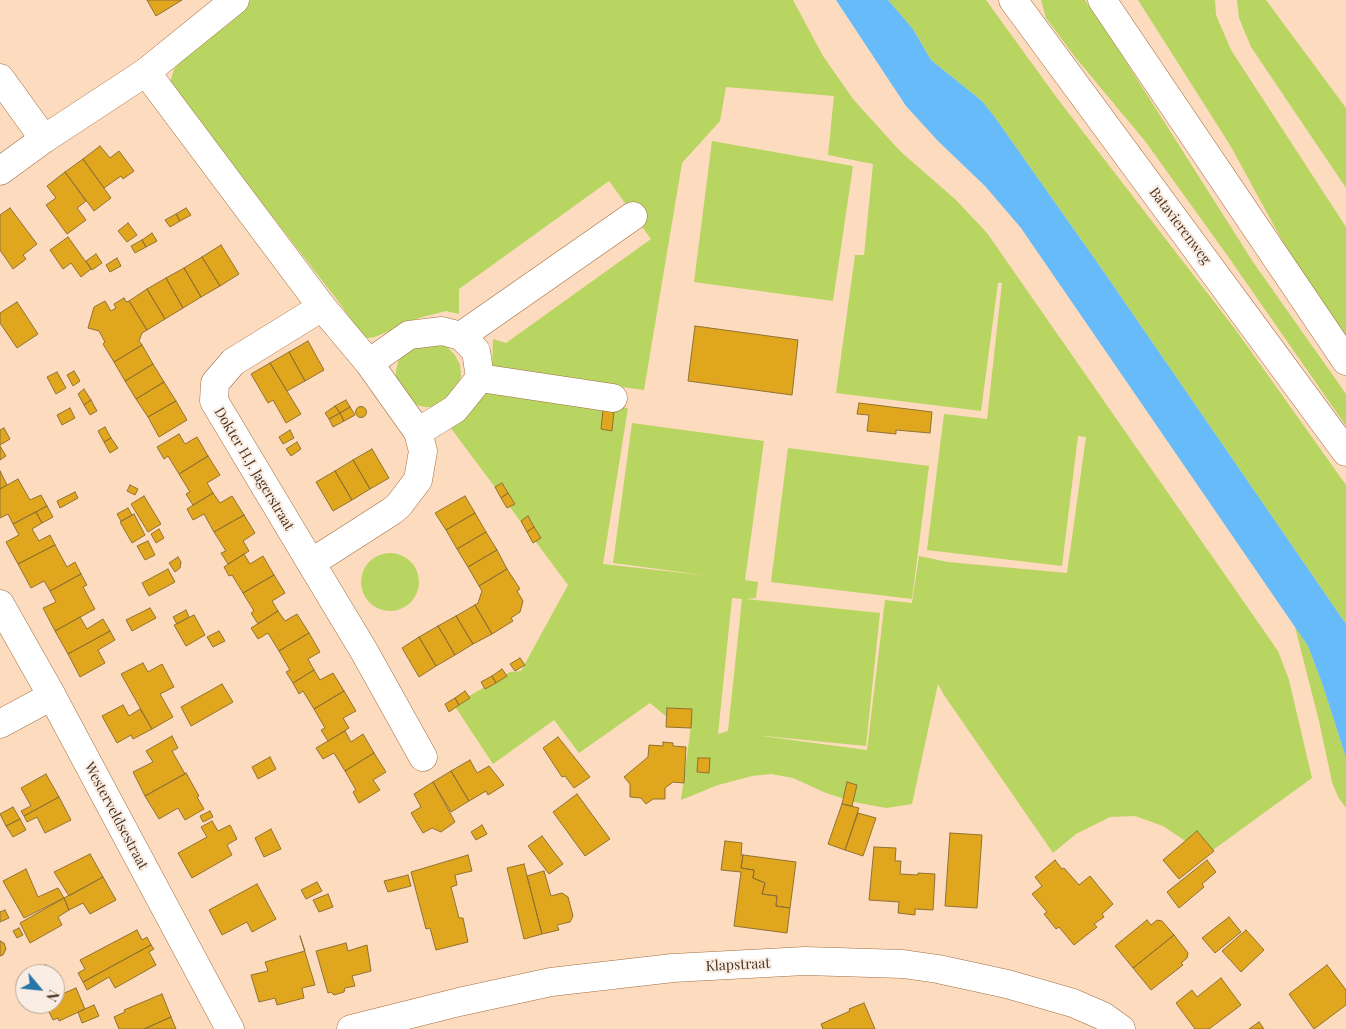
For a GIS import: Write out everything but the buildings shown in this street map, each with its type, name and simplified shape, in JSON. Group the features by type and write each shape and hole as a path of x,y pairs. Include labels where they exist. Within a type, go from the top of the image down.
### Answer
{"street":[{"path":"0,172 44,139 146,72 235,0"},
{"name":"Batavierenweg","path":"1013,0 1346,452"},
{"path":"1102,0 1346,361"},
{"path":"146,72 322,307 369,363 418,432 423,451 418,480 399,505 311,563"},
{"path":"3,89 44,139"},
{"path":"461,336 633,216"},
{"name":"Dokter H.J. Jagerstraat","path":"322,307 233,362 215,383 214,401 364,651 423,757"},
{"path":"369,363 409,335 442,331 461,336 476,352 480,378 455,409 418,432"},
{"path":"480,378 613,398"},
{"name":"Westerveldsestraat","path":"0,604 52,696 230,1029"},
{"path":"0,724 52,696"},
{"name":"Klapstraat","path":"351,1029 459,1002 551,982 673,968 805,962 903,964 981,978 1072,1003 1103,1016 1121,1029"}],"green space":[{"path":"251,0 793,0 823,56 853,99 900,151 956,200 987,233 1278,651 1289,680 1312,778 1206,855 1163,826 1135,816 1110,817 1076,834 1053,853 938,684 912,804 886,808 854,802 826,793 793,778 771,774 752,776 718,785 681,800 691,726 668,718 650,703 579,753 554,720 493,764 454,705 510,672 521,671 568,585 447,423 484,391 628,408 603,564 710,576 613,563 632,423 764,441 745,580 758,582 756,598 746,599 880,613 866,746 754,735 867,750 885,600 912,603 919,556 948,562 1067,573 1086,437 1078,436 1062,566 927,550 944,414 987,419 1002,283 998,283 981,411 836,393 855,255 864,255 873,164 828,155 834,96 726,87 720,121 682,163 644,390 492,369 493,339 506,343 651,239 609,181 459,289 459,314 446,311 419,318 375,337 368,338 363,336 170,82 174,69 204,38","holes":["732,598 742,599 728,731 718,734"]},
{"path":"888,0 986,0 1057,98 1235,329 1346,485 1346,624 1104,272 994,116 982,101 931,60 913,29"},
{"path":"1041,0 1085,0 1099,19 1253,262 1346,394 1346,426 1145,141 1075,57 1046,18"},
{"path":"1138,0 1215,0 1216,15 1231,50 1346,227 1346,352 1314,299 1230,145"},
{"path":"1237,0 1266,0 1346,108 1346,188 1251,47 1239,18"},
{"path":"712,141 853,166 833,301 694,282"},
{"path":"437,343 447,347 455,355 460,365 461,376 458,387 452,397 434,407 424,407 414,404 396,380 396,370 399,359 406,350 415,344"},
{"path":"788,448 929,466 912,599 771,582"},
{"path":"390,553 406,558 414,566 419,582 414,598 406,606 390,611 374,606 366,598 361,582 366,566 374,558"},
{"path":"1295,627 1308,646 1346,758 1346,808 1338,797 1332,782 1319,721"}],"water":[{"path":"836,0 888,0 913,29 931,60 982,101 1104,272 1346,624 1346,758 1308,646 1021,228 985,186 938,141 906,106"}]}
